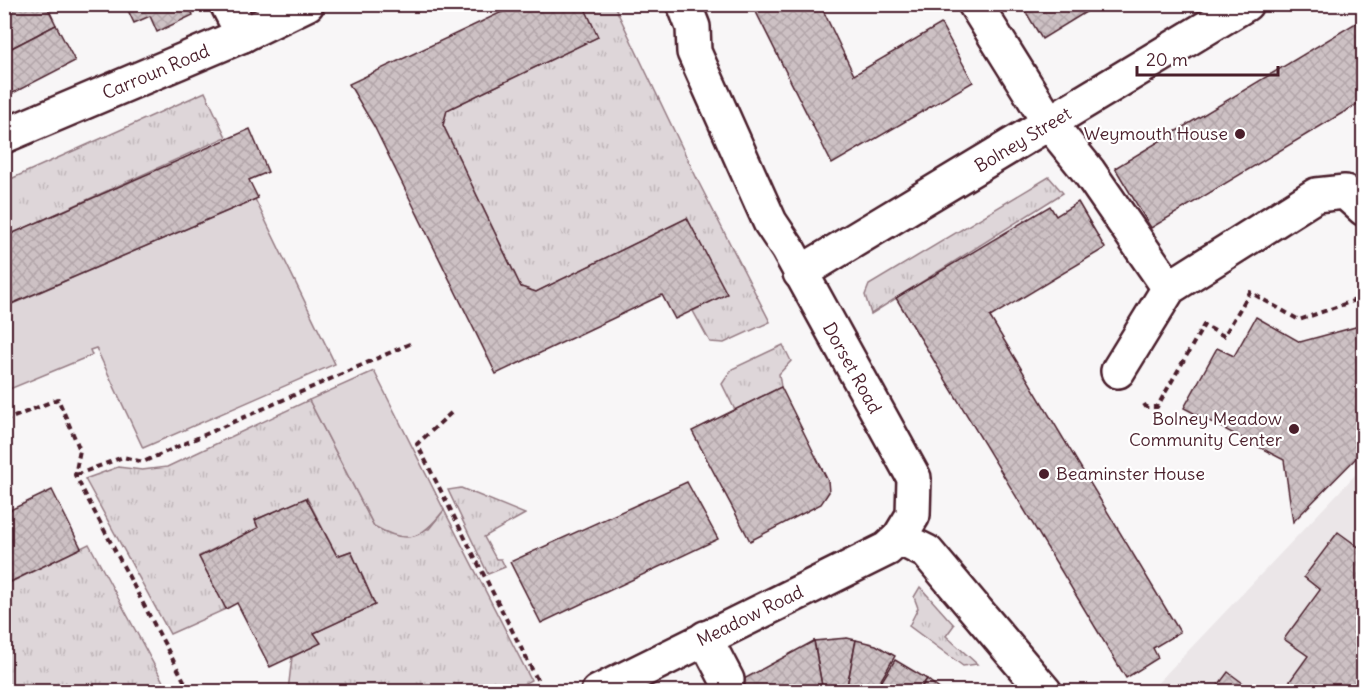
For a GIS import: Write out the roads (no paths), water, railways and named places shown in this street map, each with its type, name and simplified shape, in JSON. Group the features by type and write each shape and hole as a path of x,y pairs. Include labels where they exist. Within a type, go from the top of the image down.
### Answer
{"street":[{"path":"227,4 243,35"},
{"name":"Carroun Road","path":"4,136 243,35 307,4"},
{"name":"Dorset Road","path":"684,4 693,27 694,52 770,222 914,478 913,515 899,538"},
{"path":"975,4 1050,124 1089,172 1169,288"},
{"name":"Bolney Street","path":"800,273 1246,4"},
{"path":"1118,371 1169,288 1316,195 1345,192 1364,209"},
{"path":"899,538 927,552 1045,692"},
{"name":"Meadow Road","path":"598,692 874,557 899,538"},
{"path":"705,638 727,680"}],"place":[{"name":"Weymouth House","path":"1240,134"},
{"name":"Bolney Meadow Community Center","path":"1294,429"},
{"name":"Beaminster House","path":"1044,474"}]}
